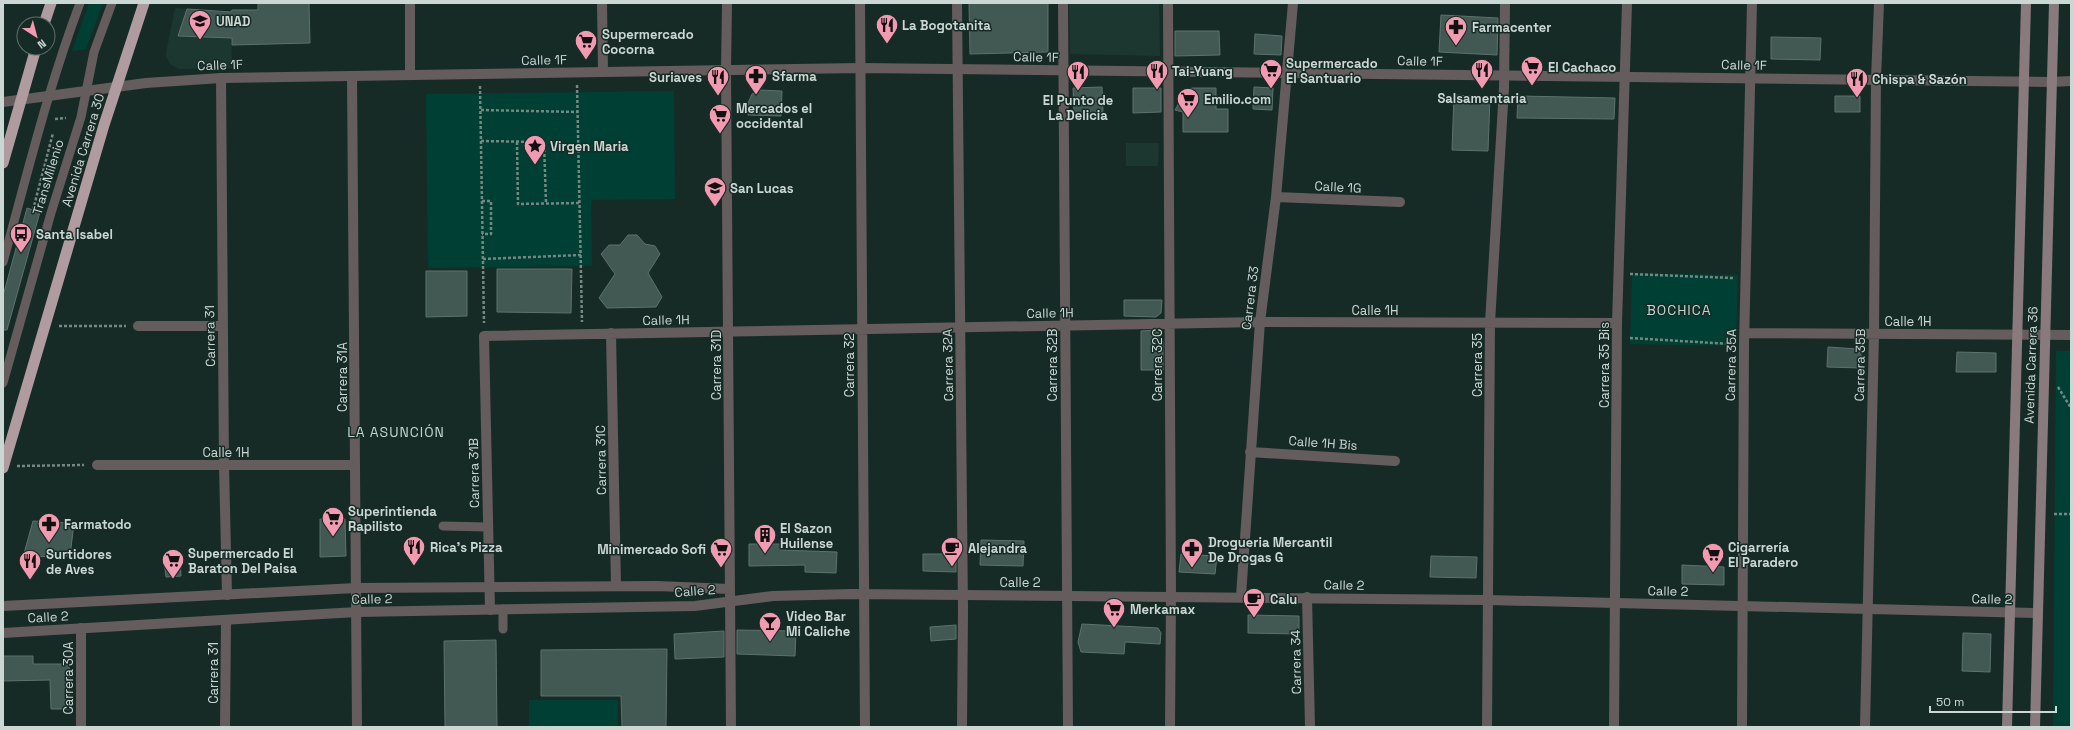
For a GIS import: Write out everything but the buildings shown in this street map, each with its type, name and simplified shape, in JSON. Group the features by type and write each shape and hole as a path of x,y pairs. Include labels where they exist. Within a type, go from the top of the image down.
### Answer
{"highway":[{"path":"47,16 51,3"},
{"name":"Avenida Carrera 30","path":"3,467 117,86 144,3"},
{"path":"3,163 34,56"}],"main road":[{"name":"Avenida Carrera 36","path":"2007,727 2026,3"},
{"name":"Avenida Carrera 36","path":"2035,727 2054,3"}],"street":[{"path":"410,3 410,75"},
{"path":"602,3 603,72"},
{"name":"Carrera 31D","path":"727,3 726,70 731,727"},
{"name":"Carrera 32","path":"860,3 865,727"},
{"name":"Carrera 32A","path":"957,3 963,594 962,727"},
{"name":"Carrera 32B","path":"1062,3 1068,727"},
{"name":"Carrera 32C","path":"1168,3 1171,596 1170,727"},
{"name":"Carrera 33","path":"1241,596 1260,322 1276,197 1293,3"},
{"name":"Carrera 35","path":"1487,727 1490,323 1504,75 1506,3"},
{"name":"Carrera 35 Bis","path":"1614,727 1613,603 1617,323 1627,3"},
{"name":"Carrera 35A","path":"1742,727 1741,606 1744,345 1752,3"},
{"name":"Carrera 35B","path":"1865,727 1874,334 1876,80 1879,3"},
{"name":"Calle 1F","path":"3,102 117,86 221,78 860,68 2071,82"},
{"name":"Carrera 31A","path":"352,76 357,727"},
{"name":"Carrera 31","path":"221,78 224,465 227,595"},
{"name":"Calle 1G","path":"1276,197 1400,202"},
{"name":"Calle 1H","path":"484,336 1260,322 1617,323"},
{"path":"138,326 223,326"},
{"name":"Calle 1H","path":"1745,333 2071,336"},
{"name":"Carrera 31C","path":"611,334 616,586"},
{"name":"Carrera 31B","path":"484,336 490,610"},
{"name":"Calle 1H Bis","path":"1250,452 1395,461"},
{"name":"Calle 1H","path":"97,465 355,465"},
{"name":"Calle 2","path":"3,606 356,588 616,586 730,589"},
{"name":"Calle 2","path":"3,633 356,612 695,606 773,596 864,594 1307,597 2038,613"},
{"name":"Carrera 34","path":"1307,597 1310,727"},
{"name":"Carrera 31","path":"226,620 226,727"},
{"name":"Carrera 30A","path":"81,628 81,727"}],"lane":[{"name":"TransMilenio","path":"3,262 48,96 60,56 80,3"},
{"name":"TransMilenio","path":"3,383 51,213 81,118 94,52 112,3"},
{"path":"443,526 488,528"},
{"path":"503,609 503,629"}],"path":[{"path":"577,82 582,334"},
{"path":"480,85 484,336"},
{"path":"481,110 577,112"},
{"path":"51,119 66,118"},
{"path":"32,210 57,119"},
{"path":"481,141 544,142 546,203"},
{"path":"517,142 518,204 579,203"},
{"path":"482,201 491,201 491,234 482,234"},
{"path":"483,259 581,255"},
{"path":"1618,273 1746,278"},
{"path":"45,326 138,326"},
{"path":"1617,337 1744,345"},
{"path":"2057,386 2071,408"},
{"path":"3,467 97,465"},
{"path":"2053,514 2071,514"}],"shaded area":[{"path":"1069,3 1159,3 1160,56 1070,54"},
{"name":"UNAD","path":"175,8 231,12 232,68 179,69 170,64 166,55"},
{"path":"1126,143 1159,143 1158,166 1126,166"}],"green space":[{"path":"89,3 103,3 86,49 72,51"},
{"path":"674,91 675,199 591,200 592,266 428,268 426,94"},
{"path":"1632,273 1738,275 1736,346 1630,344"},
{"path":"2056,351 2071,351 2071,727 2053,727"},
{"path":"529,700 618,700 618,727 529,727"}],"place":[{"name":"UNAD","path":"200,40"},
{"name":"La Bogotanita","path":"887,44"},
{"name":"Farmacenter","path":"1456,46"},
{"name":"Supermercado Cocorna","path":"586,60"},
{"name":"El Cachaco","path":"1532,86"},
{"name":"Tai-Yuang","path":"1157,90"},
{"name":"Supermercado El Santuario","path":"1271,90"},
{"name":"Salsamentaria","path":"1482,90"},
{"name":"El Punto de La Delicia","path":"1078,92"},
{"name":"Suriaves","path":"718,96"},
{"name":"Sfarma","path":"756,96"},
{"name":"Chispa & Sazón","path":"1857,98"},
{"name":"Emilio.com","path":"1188,118"},
{"name":"Mercados el occidental","path":"720,134"},
{"name":"Virgen Maria","path":"535,166"},
{"name":"San Lucas","path":"715,208"},
{"name":"Santa Isabel","path":"21,254"},
{"name":"Superintienda Rapilisto","path":"333,538"},
{"name":"Farmatodo","path":"49,544"},
{"name":"El Sazon Huilense","path":"765,554"},
{"name":"Rica's Pizza","path":"414,566"},
{"name":"Minimercado Sofi","path":"721,568"},
{"name":"Alejandra","path":"952,568"},
{"name":"Drogueria Mercantil De Drogas G","path":"1192,568"},
{"name":"Cigarrería El Paradero","path":"1713,574"},
{"name":"Surtidores de Aves","path":"30,580"},
{"name":"Supermercado El Baraton Del Paisa","path":"173,580"},
{"name":"Calu","path":"1254,618"},
{"name":"Merkamax","path":"1114,628"},
{"name":"Video Bar Mi Caliche","path":"770,642"}],"district":[{"name":"BOCHICA","path":"1679,310"},
{"name":"LA ASUNCIÓN","path":"396,432"}]}
